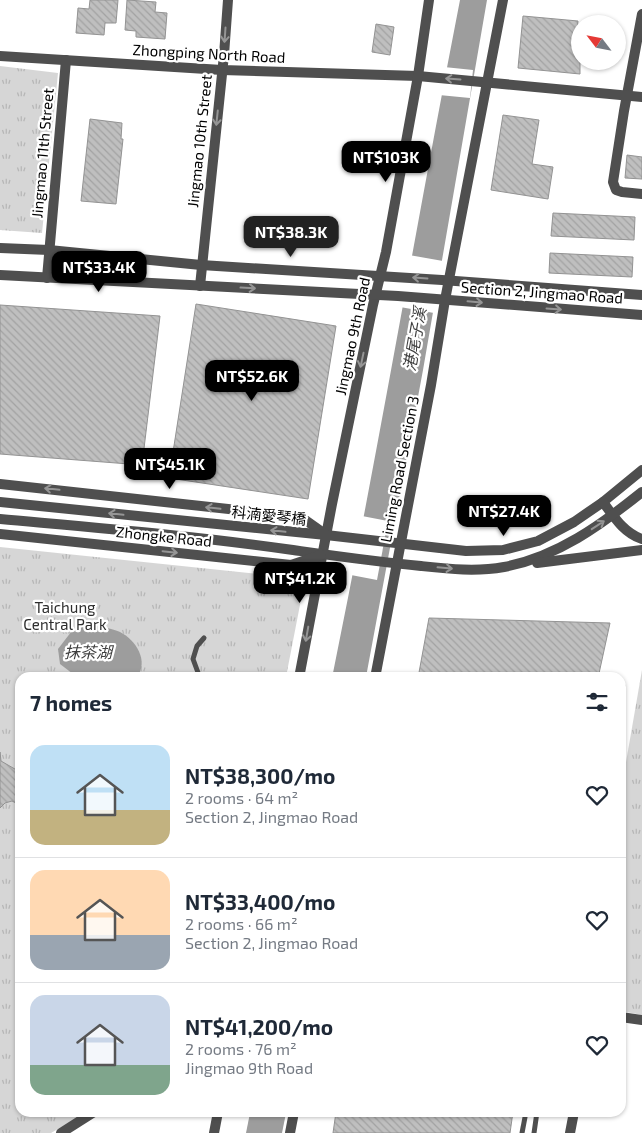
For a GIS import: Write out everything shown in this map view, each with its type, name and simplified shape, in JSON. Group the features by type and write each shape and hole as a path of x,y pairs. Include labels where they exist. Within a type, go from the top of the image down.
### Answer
{"street":[{"name":"Jingmao 10th Street","path":"200,286 228,0"},
{"name":"Jingmao 9th Road","path":"300,672 328,555 326,535 375,295 386,252 418,76 428,0"},
{"name":"Liming Road Section 3","path":"376,672 431,385 444,280 481,81 503,0"},
{"path":"642,14 613,182 616,190 642,194"},
{"name":"Zhongping North Road","path":"0,56 222,70 418,76 642,97"},
{"name":"Jingmao 11th Street","path":"47,278 66,60"},
{"path":"0,248 49,250 201,265 380,277"},
{"path":"0,275 375,295"},
{"name":"Section 2, Jingmao Road","path":"380,277 642,295"},
{"name":"Section 2, Jingmao Road","path":"375,295 642,315"},
{"name":"科湳愛琴橋","path":"0,502 466,551 503,550 538,541 574,522 603,502 642,470"},
{"path":"0,484 302,518 326,535"},
{"path":"503,567 541,557 573,541 612,516 642,492"},
{"path":"603,502 612,516 629,534 642,539"},
{"name":"科湳愛琴橋","path":"0,519 139,532 396,564 464,570 503,567"},
{"name":"Zhongke Road","path":"0,534 291,565 328,555"},
{"path":"503,567 642,550"},
{"path":"626,1018 642,1020"},
{"path":"61,1133 86,1117"},
{"path":"214,1133 217,1117"},
{"path":"290,1133 293,1117"},
{"path":"570,1133 573,1117"}],"lane":[{"path":"198,672 193,659 198,646 204,638"},
{"path":"522,1133 525,1117"},
{"path":"534,1133 536,1117"}],"green space":[{"path":"0,66 58,73 42,233 0,230"},
{"name":"Taichung Central Park","path":"0,547 305,579 287,672 15,672 15,1117 78,1117 51,1133 0,1133"},
{"path":"642,670 642,1015 626,1012 626,762"}],"water":[{"name":"港尾子溪","path":"460,0 487,0 423,370 367,672 333,672 365,508"},
{"name":"抹茶湖","path":"78,623 99,626 120,632 131,640 139,652 142,664 140,672 70,672 60,664 58,649"},
{"path":"249,1117 285,1117 282,1133 246,1133"}],"pier":[{"path":"444,67 473,70 470,98 439,95"},
{"path":"409,255 443,261 434,313 400,307"},
{"path":"362,516 388,521 377,580 351,575"}],"building":[{"path":"90,0 118,0 116,23 105,23 104,35 76,33 78,8 89,9"},
{"path":"127,0 156,2 155,12 167,13 165,39 136,37 136,31 125,30"},
{"path":"523,16 571,20 571,70 580,70 580,74 518,68"},
{"path":"376,24 394,27 390,55 372,52"},
{"path":"503,115 539,120 532,164 553,167 548,199 491,190"},
{"path":"90,119 122,123 121,139 123,139 116,204 81,201"},
{"path":"627,155 642,157 642,179 625,178"},
{"path":"553,213 635,217 634,240 551,236"},
{"path":"550,253 633,257 632,277 549,273"},
{"path":"196,304 336,326 308,499 169,478"},
{"path":"0,305 160,316 142,465 0,454"},
{"path":"429,618 610,623 599,672 419,672"},
{"path":"0,752 1,761 15,769 15,802 12,801 5,803 0,808"},
{"path":"335,1117 512,1117 510,1133 333,1133"}]}
